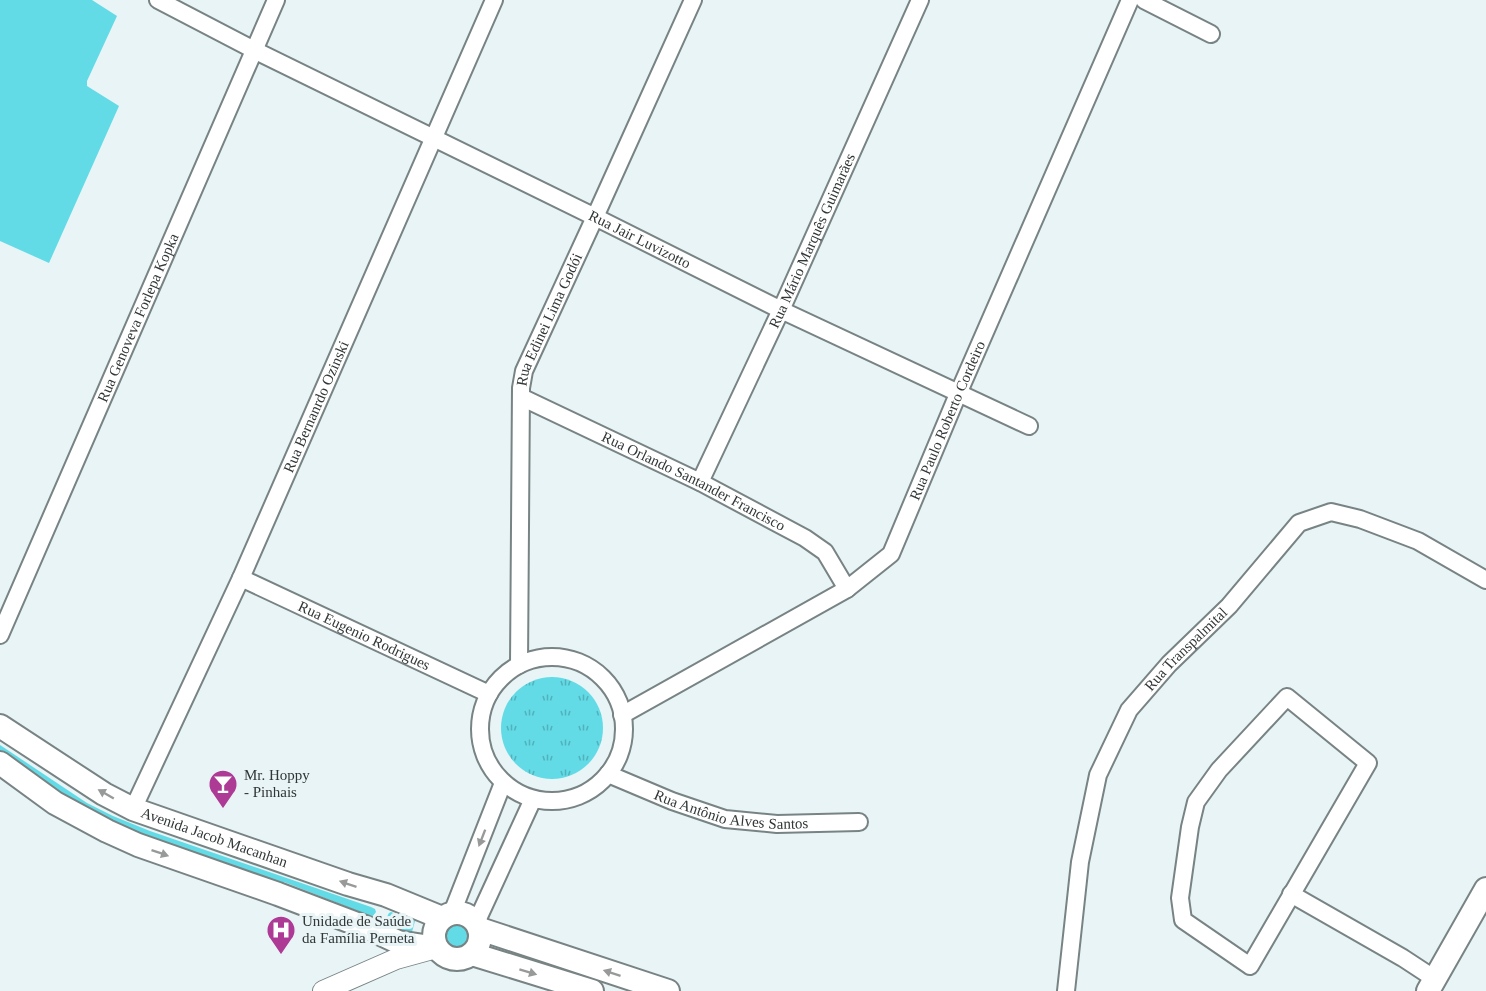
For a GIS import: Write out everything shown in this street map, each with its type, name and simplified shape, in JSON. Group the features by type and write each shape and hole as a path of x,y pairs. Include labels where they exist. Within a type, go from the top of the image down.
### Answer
{"main road":[{"name":"Avenida Jacob Macanhan","path":"0,726 104,794 133,809 447,916"},
{"path":"0,763 55,803 138,845 278,894 398,942 437,948"},
{"path":"1432,985 1486,889"},
{"path":"370,929 381,917 385,908 386,895"},
{"path":"466,914 478,926 481,936 480,943 472,954 460,960 453,959 437,948 434,932 447,916 466,914"},
{"path":"478,926 668,991"},
{"path":"472,954 592,991"}],"street":[{"name":"Rua Jair Luvizotto","path":"158,0 254,50 781,310 1029,426"},
{"name":"Rua Genoveva Forlepa Kopka","path":"0,635 276,0"},
{"name":"Rua Bernanrdo Ozinski","path":"133,809 241,578 494,0"},
{"name":"Rua Edinei Lima Godói","path":"519,665 521,397 524,371 693,0"},
{"name":"Rua Mário Marquês Guimarães","path":"700,482 781,310 920,0"},
{"name":"Rua Paulo Roberto Cordeiro","path":"622,715 848,589 891,554 958,394 1130,0"},
{"path":"1144,0 1211,34"},
{"name":"Rua Orlando Santander Francisco","path":"521,397 700,482 805,538 825,552 848,589"},
{"name":"Rua Transpalmital","path":"1066,991 1080,862 1098,775 1129,710 1169,664 1229,606 1299,523 1331,512 1360,519 1418,541 1486,580"},
{"name":"Rua Eugenio Rodrigues","path":"241,578 489,694"},
{"path":"550,657 566,658 583,664 600,675 616,696 624,728 621,749 608,774 593,789 574,798 554,802 533,799 517,793 493,772 481,742 480,720 489,694 501,678 519,665 550,657"},
{"path":"1287,697 1368,763 1291,894 1250,966 1183,920 1180,898 1190,827 1196,802 1219,771 1287,697"},
{"name":"Rua Antônio Alves Santos","path":"608,774 672,801 725,819 777,824 859,822"},
{"path":"447,916 503,783"},
{"path":"478,926 533,799"},
{"path":"1291,894 1403,958 1432,985"},
{"path":"323,991 396,959 437,948"}],"green space":[{"path":"0,0 92,0 117,16 87,81 87,86 119,106 49,263 0,241"},
{"path":"552,677 572,680 581,685 595,699 600,708 603,728 600,748 595,757 581,771 572,776 552,779 532,776 523,771 509,757 504,748 501,728 504,708 509,699 523,685 532,680"},
{"path":"0,745 87,803 113,816 150,831 371,907 376,912 373,916 368,915 284,882 276,883 151,840 88,811 0,752"},
{"path":"391,912 415,921 412,932 406,936 383,924"},
{"path":"457,923 467,926 470,936 467,946 457,949 447,946 444,936 447,926"}],"place":[{"name":"Mr. Hoppy - Pinhais","path":"223,810"},
{"name":"Unidade de Saúde da Família Perneta","path":"281,956"}]}
